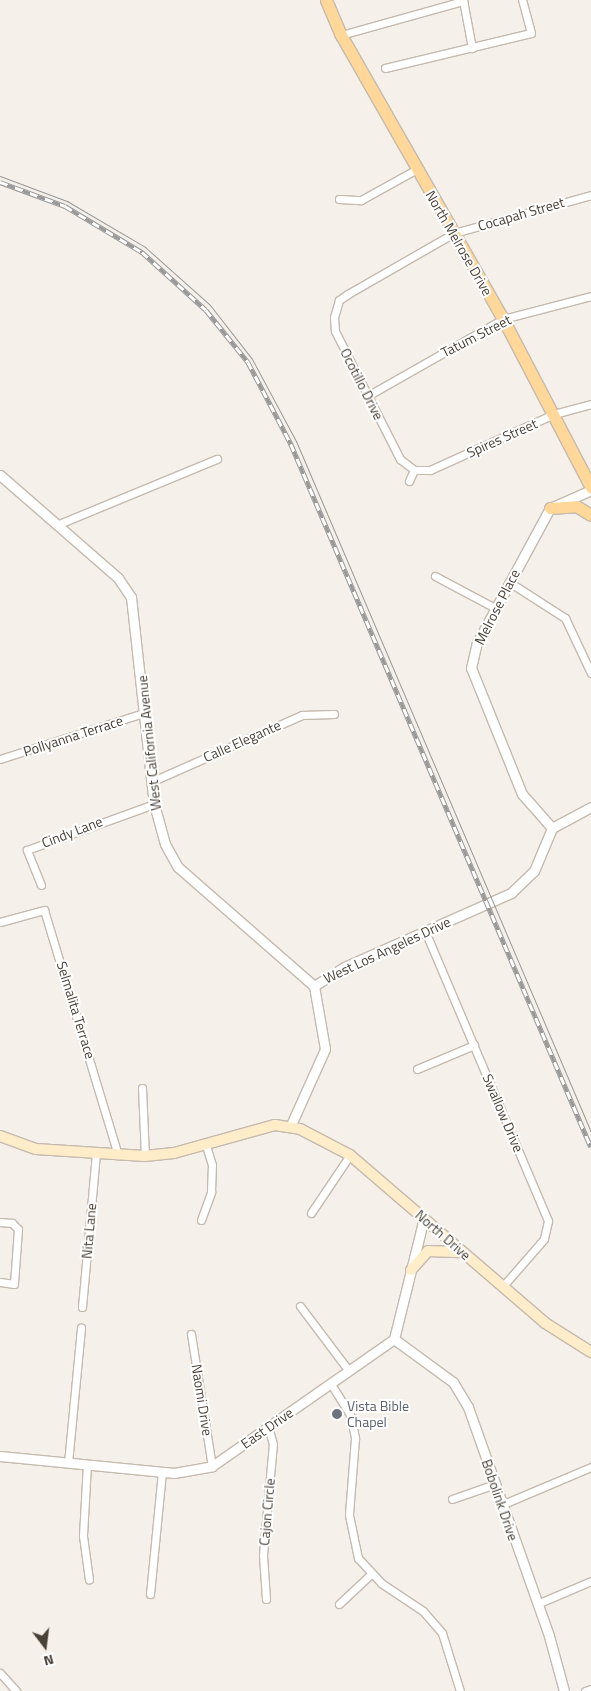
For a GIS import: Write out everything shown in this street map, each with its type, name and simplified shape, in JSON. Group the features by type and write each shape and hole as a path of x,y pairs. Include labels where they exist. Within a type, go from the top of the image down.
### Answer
{"main road":[{"name":"North Melrose Drive","path":"326,0 341,35 503,319 591,488"},
{"path":"550,508 576,506 591,515"},
{"path":"0,1136 36,1149 144,1156 206,1145 255,1129 290,1127"},
{"name":"North Drive","path":"290,1127 350,1155 545,1323 591,1352"},
{"path":"411,1270 428,1251 450,1248 464,1252"}],"street":[{"path":"385,68 531,34 522,0"},
{"path":"341,35 463,1 472,48"},
{"path":"339,199 361,200 417,169"},
{"name":"Cocapah Street","path":"348,294 454,233 591,195"},
{"name":"Ocotillo Drive","path":"348,294 339,300 336,330 400,460 414,470"},
{"name":"Tatum Street","path":"369,395 503,319 591,296"},
{"name":"Spires Street","path":"414,470 430,470 554,414 591,404"},
{"path":"59,524 217,459"},
{"path":"409,481 414,470"},
{"name":"West California Avenue","path":"0,475 59,524 118,578 131,598 146,712 154,804 165,844 178,867 314,986"},
{"path":"550,508 591,488"},
{"name":"Melrose Place","path":"550,508 477,643 472,668 476,688 522,794 552,828"},
{"path":"435,576 496,608"},
{"path":"509,582 565,618 591,673"},
{"name":"Pollyanna Terrace","path":"0,759 146,712"},
{"name":"Calle Elegante","path":"153,781 302,715 334,714"},
{"name":"Cindy Lane","path":"40,885 27,850 154,804"},
{"path":"552,828 591,807"},
{"name":"West Los Angeles Drive","path":"290,1127 326,1049 314,986 520,887 534,871 552,828"},
{"name":"Selmalita Terrace","path":"0,922 44,910 118,1155"},
{"name":"Swallow Drive","path":"425,932 548,1221 544,1239 503,1286"},
{"path":"417,1069 474,1045"},
{"path":"142,1088 144,1156"},
{"path":"201,1220 211,1192 212,1165 206,1145"},
{"name":"Nita Lane","path":"82,1307 96,1154"},
{"path":"310,1213 350,1155"},
{"path":"394,1339 424,1218"},
{"path":"0,1222 12,1223 18,1229 14,1284 0,1282"},
{"path":"300,1306 349,1371"},
{"path":"68,1463 81,1328"},
{"name":"Naomi Drive","path":"191,1334 212,1466"},
{"name":"East Drive","path":"0,1456 162,1472 212,1466 394,1339"},
{"name":"Bobolink Drive","path":"394,1339 452,1382 468,1406 501,1506 537,1604 564,1691"},
{"path":"331,1384 350,1414 355,1438 350,1532 358,1558 372,1574 423,1611 442,1633 459,1691"},
{"name":"Cajon Circle","path":"266,1598 264,1555 273,1444 268,1427"},
{"path":"87,1464 82,1536 89,1580"},
{"path":"501,1506 591,1467"},
{"path":"150,1594 162,1472"},
{"path":"452,1499 495,1484"},
{"path":"339,1604 372,1574"},
{"path":"537,1604 591,1581"},
{"path":"3,1675 16,1691"},
{"path":"585,1691 591,1689"}],"tram line":[{"path":"0,176 67,201 145,247 210,305 252,359 296,441 591,1132"}],"railway":[{"path":"0,182 65,206 142,252 206,310 248,362 291,444 591,1147"}],"place":[{"name":"Vista Bible Chapel","path":"337,1414"}]}
